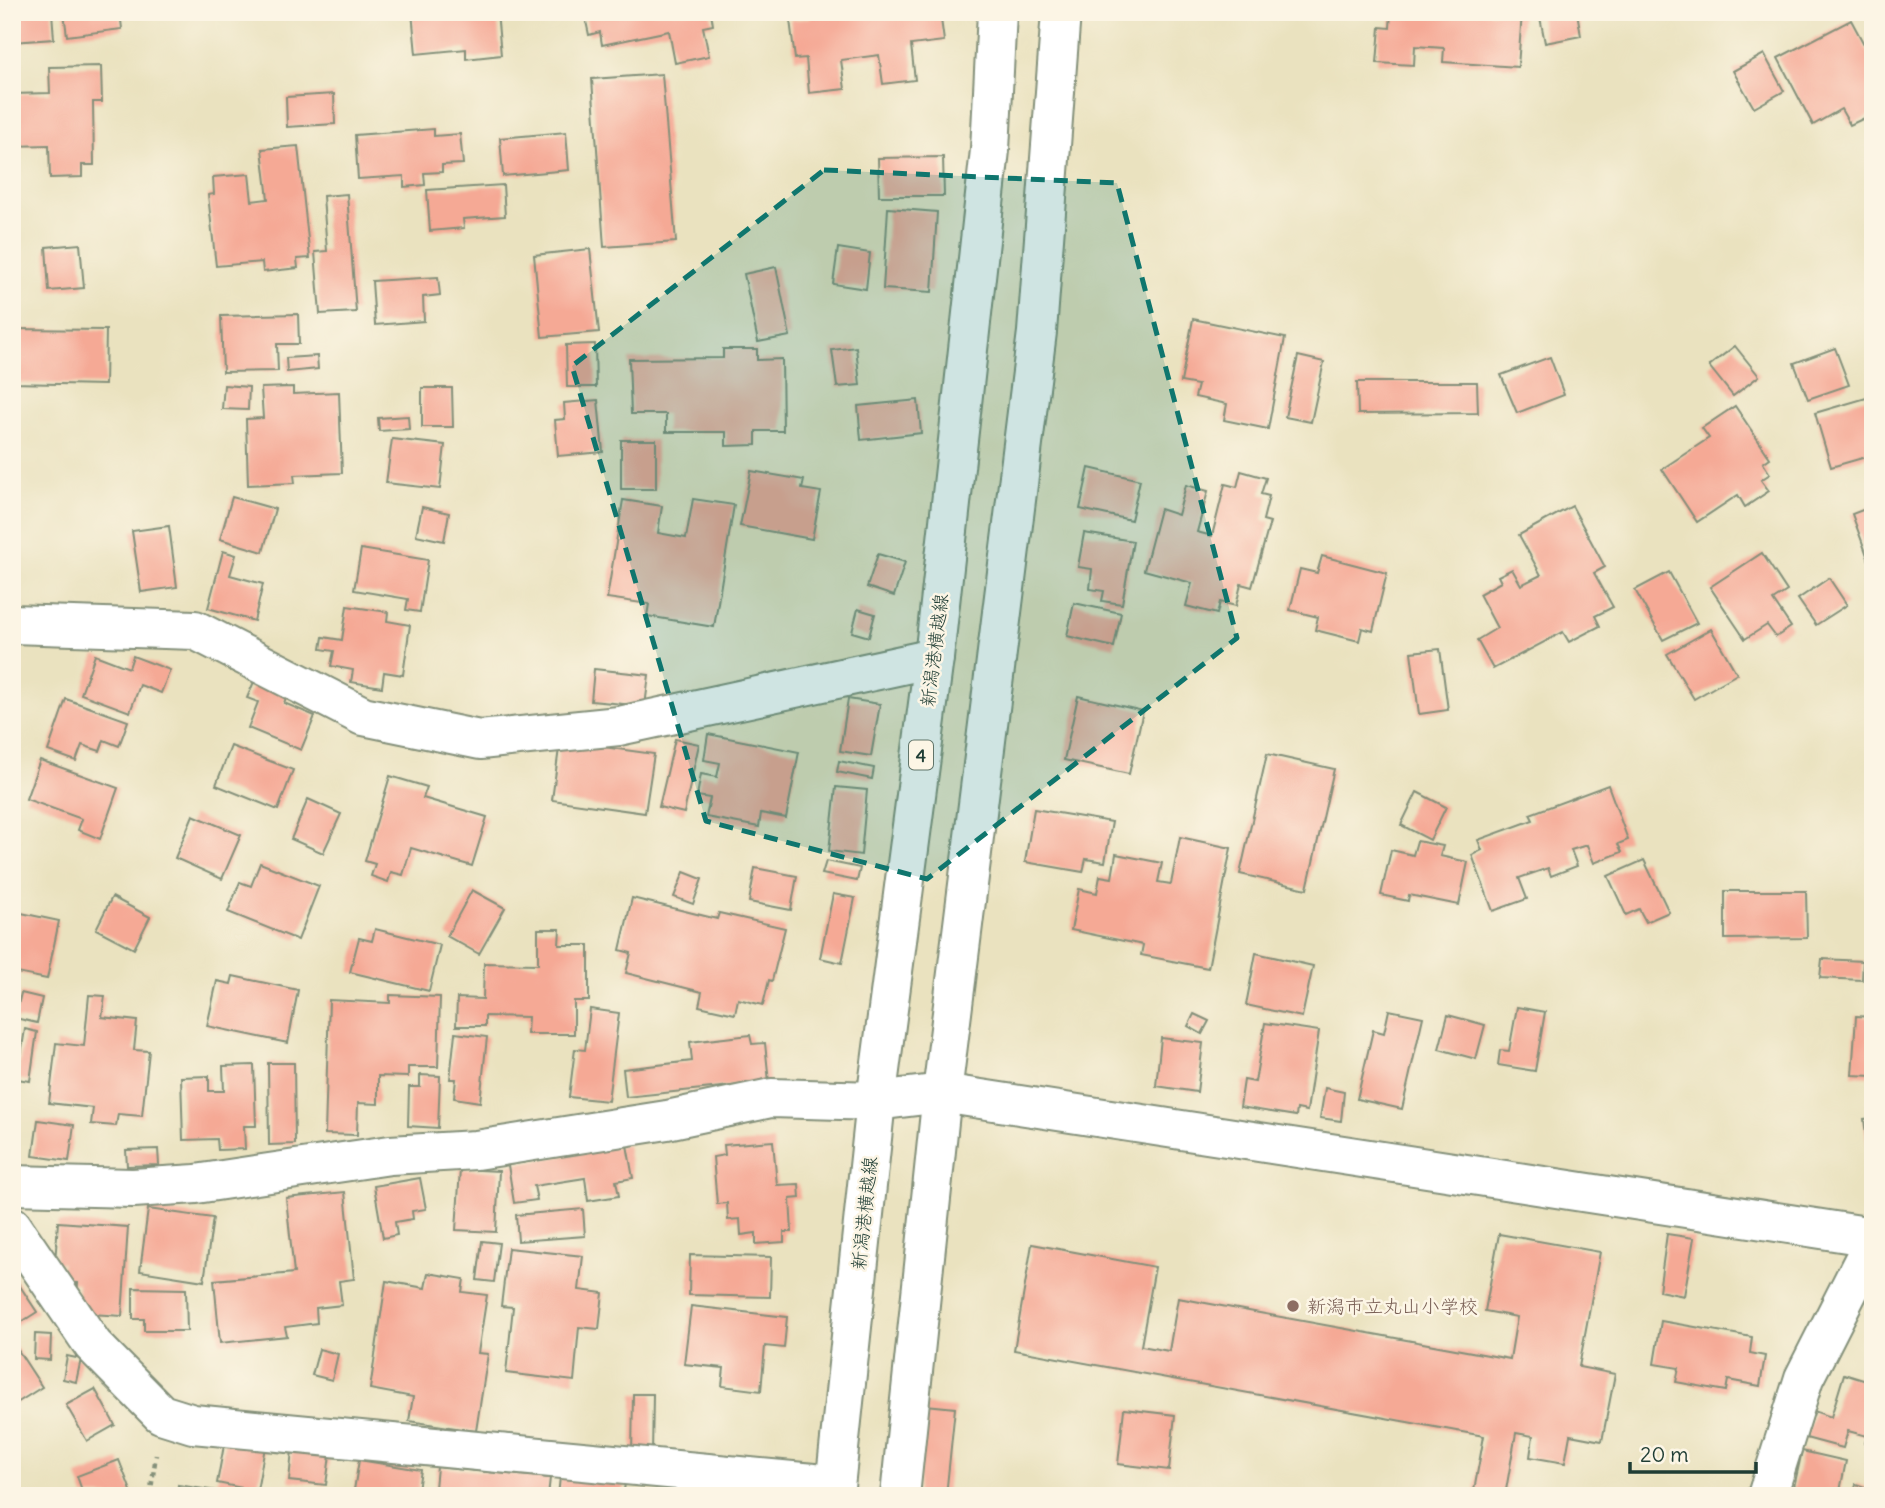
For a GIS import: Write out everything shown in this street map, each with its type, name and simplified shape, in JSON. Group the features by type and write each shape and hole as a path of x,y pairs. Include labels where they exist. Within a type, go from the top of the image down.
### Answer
{"street":[{"name":"新潟港横越線","path":"835,1490 876,1101 934,658 990,150 997,12"},
{"path":"900,1496 942,1093 1037,332 1061,12"},
{"path":"12,624 195,630 363,716 480,740 619,726 934,658"},
{"path":"12,1185 133,1188 196,1184 390,1155 476,1150 667,1121 771,1098 876,1101 942,1093 1873,1239 1804,1378 1768,1496"},
{"path":"12,1226 93,1345 161,1414 193,1424 835,1490"}],"highlighted area":[{"path":"824,170 1117,183 1237,638 927,879 706,821 572,366"}],"building":[{"path":"12,12 52,12 54,39 12,42"},
{"path":"64,12 120,12 122,29 67,36"},
{"path":"412,12 497,12 501,55 466,59 466,49 416,54"},
{"path":"584,12 711,12 713,25 703,27 709,56 675,63 669,31 602,45 600,32 589,35"},
{"path":"810,12 940,12 944,41 911,45 915,80 883,84 879,55 841,60 845,89 809,93 806,58 795,59 790,20 811,18"},
{"path":"1391,12 1522,12 1518,67 1443,62 1444,48 1415,46 1414,65 1377,63 1380,27 1390,28"},
{"path":"1539,12 1577,12 1581,36 1545,43"},
{"path":"1851,20 1873,61 1873,114 1850,125 1841,109 1813,125 1778,58"},
{"path":"1764,54 1784,91 1754,108 1733,71"},
{"path":"101,66 102,102 93,102 94,165 82,165 82,177 50,178 49,145 12,146 12,94 50,93 49,67"},
{"path":"662,74 676,242 604,247 592,79"},
{"path":"334,94 335,124 287,127 286,97"},
{"path":"434,129 434,136 460,134 463,164 442,165 442,172 424,173 425,185 404,187 404,176 358,179 355,135"},
{"path":"566,132 569,170 503,176 500,138"},
{"path":"298,146 310,258 297,259 298,268 263,272 262,262 216,266 208,195 214,194 213,177 249,174 252,201 268,199 262,149"},
{"path":"943,157 944,196 879,196 878,158"},
{"path":"503,185 505,216 463,219 464,228 430,231 427,190"},
{"path":"347,194 356,312 320,314 315,252 327,251 323,196"},
{"path":"888,208 937,212 932,292 883,289"},
{"path":"80,244 84,288 49,291 46,247"},
{"path":"838,248 870,253 866,289 833,284"},
{"path":"590,249 599,332 542,337 534,255"},
{"path":"776,267 790,336 758,342 744,274"},
{"path":"438,277 440,295 423,297 424,321 375,325 372,281"},
{"path":"298,314 299,344 277,344 278,371 223,372 221,316"},
{"path":"1193,319 1285,338 1268,429 1224,420 1227,404 1195,397 1198,385 1181,382"},
{"path":"12,329 106,330 105,385 12,383"},
{"path":"595,344 596,387 567,387 566,345"},
{"path":"1735,346 1759,376 1733,396 1709,366"},
{"path":"856,347 860,385 837,387 832,350"},
{"path":"1835,348 1849,385 1808,399 1794,363"},
{"path":"723,349 757,349 757,360 782,359 783,431 756,431 756,445 726,446 726,432 666,432 666,414 631,414 629,359 723,358"},
{"path":"317,356 318,369 287,372 286,358"},
{"path":"1298,356 1324,362 1311,422 1285,417"},
{"path":"1550,357 1564,395 1517,413 1501,375"},
{"path":"1357,382 1477,382 1478,413 1358,414"},
{"path":"224,385 249,387 248,410 222,409"},
{"path":"293,387 293,394 339,392 342,473 294,475 295,483 248,485 246,419 263,418 261,388"},
{"path":"422,388 452,388 453,427 422,427"},
{"path":"1873,396 1873,455 1831,467 1815,413"},
{"path":"598,400 603,452 558,456 555,420 565,419 564,403"},
{"path":"918,400 921,433 861,440 858,406"},
{"path":"1735,406 1770,458 1763,463 1770,474 1761,480 1769,491 1745,507 1738,495 1697,522 1662,469 1709,438 1702,428"},
{"path":"408,416 409,429 379,431 378,418"},
{"path":"392,439 445,445 440,489 386,483"},
{"path":"621,440 656,440 656,489 621,489"},
{"path":"1089,468 1140,480 1131,520 1080,509"},
{"path":"751,471 804,480 802,489 821,492 812,539 740,526"},
{"path":"1241,471 1266,478 1261,494 1269,496 1263,520 1270,522 1252,587 1241,584 1236,606 1220,602 1217,614 1186,606 1192,583 1144,570 1160,509 1178,515 1186,485 1208,491 1197,532 1212,536 1225,484 1237,487"},
{"path":"232,497 275,509 263,552 220,539"},
{"path":"693,499 734,505 714,627 647,616 649,604 607,598 623,500 662,506 658,533 686,538"},
{"path":"1572,506 1605,567 1594,573 1613,607 1595,616 1600,626 1569,642 1563,632 1493,669 1477,640 1497,628 1479,594 1501,582 1498,576 1512,569 1521,585 1541,575 1519,535"},
{"path":"1873,506 1873,569 1872,569 1852,514"},
{"path":"422,507 449,513 444,541 416,535"},
{"path":"169,526 177,587 141,592 132,531"},
{"path":"1084,533 1133,541 1122,604 1102,601 1104,591 1090,589 1092,569 1078,567"},
{"path":"361,549 428,560 420,612 406,610 408,599 354,590"},
{"path":"223,551 236,555 230,575 263,584 254,621 208,608"},
{"path":"1762,553 1787,591 1773,600 1791,627 1776,637 1767,625 1745,639 1710,587"},
{"path":"878,554 905,562 894,596 867,587"},
{"path":"1322,556 1387,573 1373,631 1362,628 1359,641 1315,630 1318,617 1290,610 1300,569 1317,573"},
{"path":"1669,572 1697,623 1663,640 1635,590"},
{"path":"1829,578 1847,605 1816,625 1798,599"},
{"path":"1074,603 1121,613 1114,647 1067,636"},
{"path":"347,606 388,612 387,621 410,625 403,675 384,672 382,687 351,682 353,670 331,666 334,651 321,649 323,637 342,640"},
{"path":"858,609 875,614 869,637 852,632"},
{"path":"1711,629 1737,674 1694,699 1667,654"},
{"path":"1440,649 1448,710 1419,714 1411,652"},
{"path":"95,655 129,668 133,656 170,670 161,693 140,685 130,712 81,694"},
{"path":"594,669 649,675 645,706 591,701"},
{"path":"256,677 289,691 284,703 315,716 301,750 248,728 258,702 247,698"},
{"path":"1078,696 1143,711 1129,774 1064,760"},
{"path":"66,699 128,721 119,746 104,740 100,751 82,745 76,761 48,751"},
{"path":"848,699 880,704 871,756 840,751"},
{"path":"708,734 799,752 786,818 761,813 759,827 706,817 710,798 697,796 701,774 717,777 720,763 704,760"},
{"path":"675,739 699,744 684,813 659,807"},
{"path":"560,741 654,754 645,813 552,800"},
{"path":"231,746 293,770 278,810 216,785"},
{"path":"1267,754 1334,769 1307,889 1240,874"},
{"path":"40,760 118,788 100,839 78,830 82,819 26,799"},
{"path":"839,761 874,768 872,779 837,772"},
{"path":"390,776 427,787 423,798 487,817 472,866 411,848 403,875 391,872 388,882 371,876 375,864 365,861"},
{"path":"1608,785 1628,840 1618,844 1622,852 1594,863 1587,845 1571,850 1577,866 1551,876 1548,868 1519,878 1527,899 1493,911 1472,855 1482,850 1478,840 1533,820 1530,814"},
{"path":"836,787 867,790 861,855 829,851"},
{"path":"1417,792 1446,807 1430,840 1401,825"},
{"path":"308,799 341,814 323,853 291,839"},
{"path":"1034,809 1112,822 1105,862 1086,859 1083,872 1025,862"},
{"path":"193,815 241,835 222,879 175,858"},
{"path":"1180,837 1231,848 1208,968 1141,955 1143,945 1071,930 1079,889 1097,893 1100,876 1112,878 1116,854 1162,863 1158,882 1171,884"},
{"path":"1417,841 1443,846 1440,856 1468,862 1459,905 1409,895 1408,901 1381,895 1391,850 1413,855"},
{"path":"1644,860 1669,912 1646,922 1639,909 1626,915 1608,876"},
{"path":"826,861 860,868 857,881 822,874"},
{"path":"260,863 319,886 298,940 228,912 240,882 251,886"},
{"path":"755,868 797,876 791,910 749,902"},
{"path":"684,872 702,879 693,904 674,897"},
{"path":"472,890 505,908 479,954 447,936"},
{"path":"1725,891 1806,891 1807,938 1725,939"},
{"path":"833,894 855,898 842,963 820,958"},
{"path":"112,897 150,917 134,949 96,929"},
{"path":"632,898 717,919 719,913 785,928 763,1005 738,999 735,1014 699,1006 702,992 626,973 631,953 620,950"},
{"path":"12,911 59,921 47,979 12,972"},
{"path":"375,929 440,945 429,991 350,972 359,938 372,941"},
{"path":"538,929 560,929 559,945 589,945 589,1001 574,1001 574,1034 527,1034 528,1017 485,1016 485,1026 456,1026 457,998 483,999 484,963 538,964"},
{"path":"1256,953 1313,966 1302,1017 1246,1005"},
{"path":"1822,959 1863,961 1862,980 1820,978"},
{"path":"233,976 298,990 288,1043 207,1026 217,981 231,984"},
{"path":"21,993 42,998 37,1023 15,1018"},
{"path":"89,995 105,996 102,1017 137,1021 134,1050 149,1051 142,1116 118,1114 116,1126 91,1124 93,1108 49,1103 56,1043 84,1046"},
{"path":"390,995 440,997 438,1067 408,1067 408,1077 378,1076 378,1104 358,1103 357,1135 325,1134 329,1000 390,1003"},
{"path":"1517,1007 1545,1012 1535,1071 1498,1065 1500,1050 1509,1051"},
{"path":"590,1009 619,1013 608,1101 569,1097 575,1049 585,1050"},
{"path":"1389,1010 1423,1017 1402,1109 1357,1099 1373,1030 1384,1033"},
{"path":"1194,1014 1209,1021 1202,1034 1188,1026"},
{"path":"1448,1015 1485,1025 1476,1059 1439,1049"},
{"path":"1856,1016 1873,1017 1873,1076 1852,1075"},
{"path":"1265,1023 1319,1031 1307,1111 1297,1109 1296,1116 1240,1107 1244,1080 1255,1082"},
{"path":"25,1029 37,1032 30,1081 17,1079"},
{"path":"455,1033 487,1037 480,1102 454,1098 456,1079 450,1079"},
{"path":"750,1035 752,1044 765,1043 769,1082 626,1097 623,1069 692,1061 690,1042"},
{"path":"1161,1038 1203,1043 1197,1092 1156,1086"},
{"path":"268,1063 294,1063 295,1144 269,1145"},
{"path":"254,1065 256,1126 244,1126 245,1149 218,1150 217,1139 183,1140 181,1077 209,1076 209,1091 224,1091 223,1066"},
{"path":"420,1075 440,1076 438,1128 408,1126 409,1087 420,1087"},
{"path":"1325,1088 1344,1092 1341,1121 1320,1118"},
{"path":"1873,1118 1873,1160 1869,1161 1864,1119"},
{"path":"38,1120 74,1125 69,1161 33,1156"},
{"path":"773,1141 777,1185 799,1184 800,1198 790,1199 792,1232 784,1232 784,1242 756,1244 756,1233 741,1235 740,1219 728,1220 727,1203 717,1204 713,1157 725,1155 724,1145"},
{"path":"627,1145 633,1178 616,1181 619,1196 588,1201 585,1178 534,1186 537,1200 514,1203 508,1165"},
{"path":"158,1149 159,1165 127,1166 126,1150"},
{"path":"460,1169 499,1171 496,1232 456,1230"},
{"path":"420,1178 426,1209 412,1211 413,1219 395,1222 397,1235 383,1238 374,1186"},
{"path":"345,1192 354,1279 339,1281 342,1305 316,1308 317,1323 285,1327 287,1336 220,1343 214,1280 294,1273 286,1198"},
{"path":"148,1209 213,1218 204,1281 140,1271"},
{"path":"583,1209 585,1236 518,1241 516,1215"},
{"path":"58,1222 128,1227 122,1316 76,1313 78,1283 60,1282 62,1263 55,1263"},
{"path":"1499,1234 1600,1252 1579,1367 1615,1374 1602,1441 1570,1435 1565,1463 1530,1457 1533,1436 1516,1433 1505,1496 1473,1496 1484,1436 1014,1350 1032,1244 1155,1267 1141,1346 1169,1351 1178,1298 1510,1359 1517,1317 1485,1311"},
{"path":"1667,1234 1694,1238 1684,1296 1659,1291"},
{"path":"482,1241 499,1243 494,1282 477,1280"},
{"path":"508,1248 583,1256 579,1290 603,1293 599,1329 579,1327 574,1381 506,1373 513,1307 501,1306"},
{"path":"690,1255 771,1257 770,1297 689,1295"},
{"path":"428,1273 464,1279 462,1292 487,1295 478,1353 488,1354 476,1431 409,1421 413,1397 370,1389 386,1281 425,1288"},
{"path":"12,1274 37,1312 12,1328"},
{"path":"133,1288 186,1289 187,1331 144,1331 144,1319 133,1319"},
{"path":"691,1306 787,1317 784,1348 765,1346 761,1391 722,1386 724,1368 684,1364"},
{"path":"1661,1321 1752,1337 1750,1353 1765,1356 1760,1386 1728,1380 1726,1391 1676,1382 1679,1368 1654,1364"},
{"path":"35,1334 51,1335 50,1360 34,1359"},
{"path":"12,1341 42,1387 12,1406"},
{"path":"319,1349 338,1354 332,1380 312,1375"},
{"path":"67,1356 81,1359 76,1382 63,1379"},
{"path":"1844,1374 1873,1383 1873,1445 1865,1443 1867,1436 1848,1431 1843,1448 1806,1438 1814,1411 1831,1417"},
{"path":"95,1389 115,1425 87,1441 66,1405"},
{"path":"633,1394 653,1394 652,1456 632,1455"},
{"path":"926,1405 955,1408 946,1496 917,1496"},
{"path":"1124,1409 1175,1415 1169,1470 1118,1464"},
{"path":"225,1440 265,1447 257,1491 217,1483"},
{"path":"292,1450 330,1455 326,1485 289,1481"},
{"path":"1802,1451 1846,1461 1839,1496 1792,1496"},
{"path":"119,1460 133,1496 84,1496 77,1476"},
{"path":"359,1460 421,1470 417,1496 353,1496"},
{"path":"437,1467 550,1478 548,1496 507,1496 435,1488"},
{"path":"560,1477 625,1484 623,1496 558,1496"},
{"path":"1856,1484 1873,1490 1873,1496 1853,1496"},
{"path":"178,1485 236,1494 236,1496 177,1496"}],"place":[{"name":"新潟市立丸山小学校","path":"1293,1306"}]}
